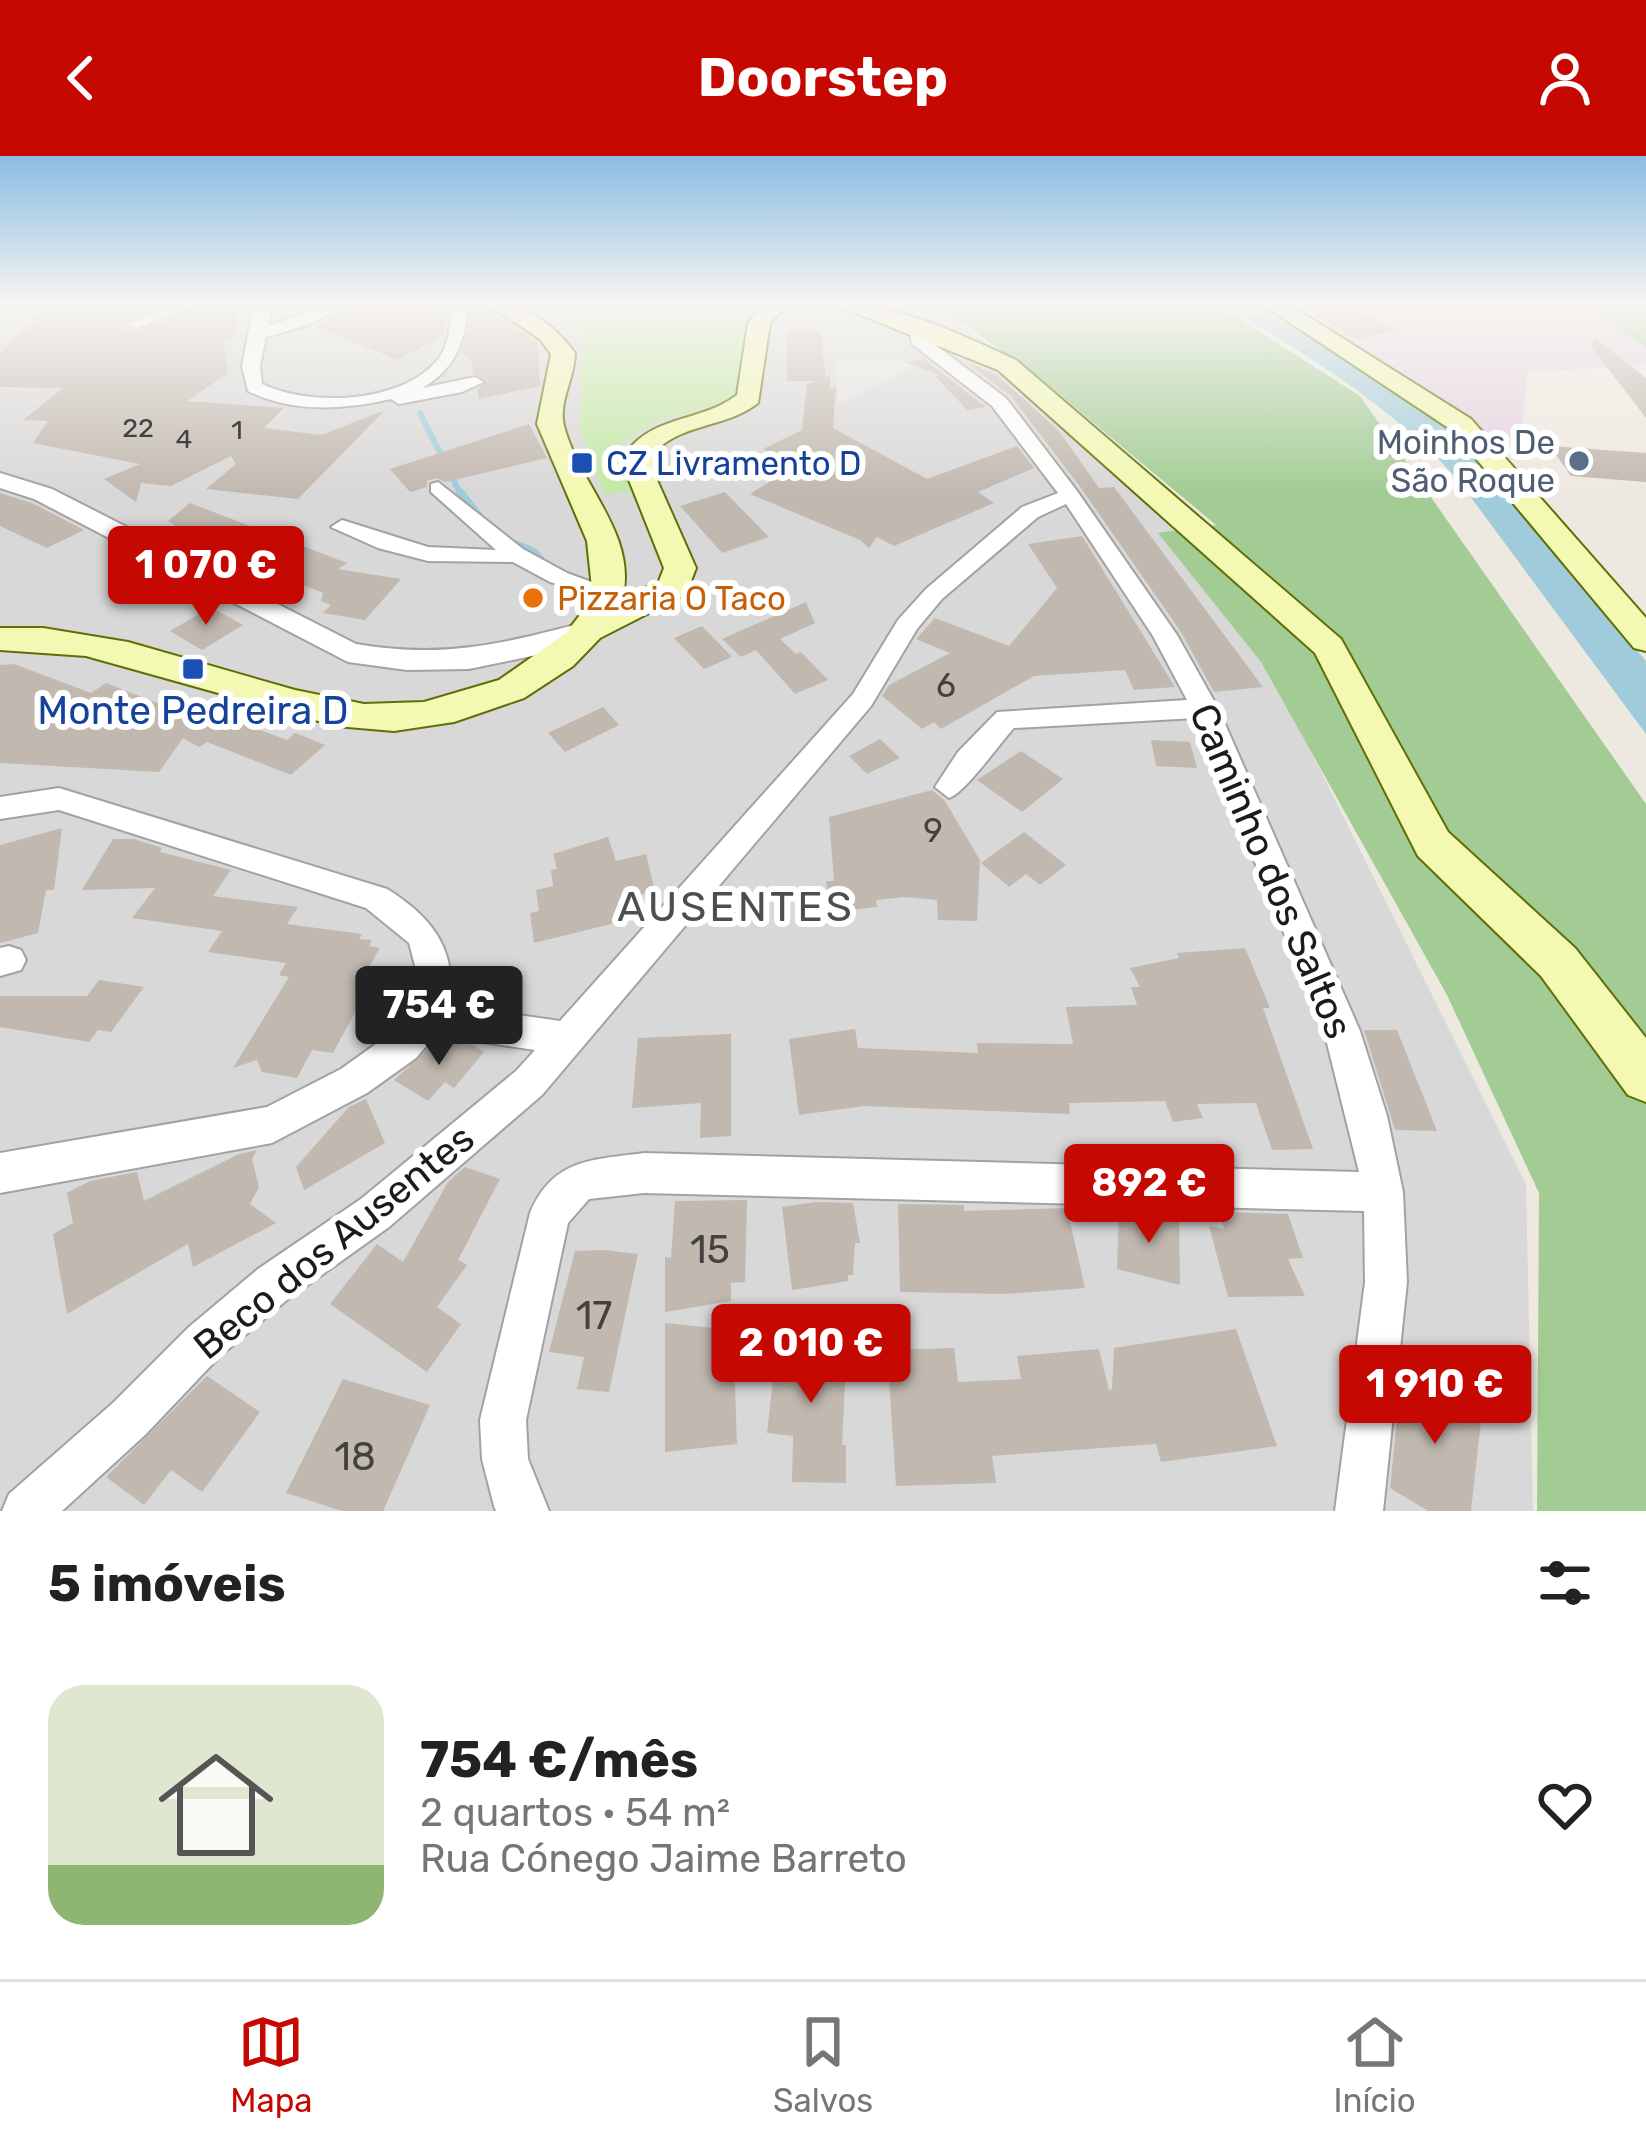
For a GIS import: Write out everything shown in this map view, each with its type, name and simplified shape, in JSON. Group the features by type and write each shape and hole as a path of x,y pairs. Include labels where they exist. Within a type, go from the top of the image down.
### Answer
{"main road":[{"path":"0,639 52,639 193,669 335,713 363,717 413,716 481,700 551,666 586,632 604,605 609,564 550,424 560,367"},
{"path":"586,632 674,587 680,568 643,480 639,454 651,439 728,414 749,398 753,367"},
{"path":"1008,367 1328,646 1433,844 1558,962 1646,1078"},
{"path":"1372,367 1462,425 1646,640"}],"street":[{"path":"249,367 255,388 283,402 316,404 370,398 426,378 441,367"},
{"path":"238,400 301,411 382,403 424,391 443,376 444,367"},
{"name":"Caminho dos Saltos","path":"955,367 988,391 1070,495 1165,635 1205,708 1342,1031 1368,1116 1383,1192 1386,1282 1359,1511"},
{"path":"424,391 440,394 476,382"},
{"path":"0,480 43,494 348,652 404,660 443,659 551,646 586,632"},
{"path":"438,488 550,578 607,592"},
{"name":"Beco dos Ausentes","path":"26,1511 130,1418 204,1342 273,1284 375,1213 529,1083 862,700 908,625 934,594 1030,512 1070,495"},
{"path":"342,527 418,554 480,560 518,555"},
{"path":"949,787 968,758 1007,719 1205,708"},
{"path":"0,808 59,799 376,898 410,918 429,941 437,984 429,1018 403,1046 355,1081 272,1125 0,1172"},
{"path":"429,1018 565,1038"},
{"path":"525,1511 518,1506 505,1460 502,1420 550,1213 579,1181 644,1173 1383,1192"}],"shaded area":[{"path":"0,367 1015,367 1210,525 1166,537 1264,657 1526,1184 1533,1511 0,1511"},
{"path":"836,367 913,367 838,404"},
{"path":"1382,367 1608,367 1528,372 1520,443 1511,451"}],"green space":[{"path":"581,367 744,367 742,387 728,401 656,422 622,442 633,490 604,495 580,430"},
{"path":"1025,367 1315,367 1360,396 1646,804 1646,1511 1537,1511 1539,1193 1447,995 1261,662 1158,533 1216,525"}],"water":[{"path":"1323,367 1361,367 1412,399 1462,441 1646,661 1646,734 1458,480 1405,428"}],"building":[{"path":"0,367 227,367 228,373 187,401 284,408 264,428 321,435 385,410 298,499 206,489 236,464 231,456 171,486 141,483 136,502 104,479 140,464 33,443 48,421 23,420 63,388 0,387"},
{"path":"472,367 539,367 540,386 479,399 477,390 488,381 473,373"},
{"path":"787,367 825,367 830,390 836,387 833,428 927,479 1017,446 1034,468 978,492 994,503 894,546 877,537 869,548 750,494 795,466 763,449 802,430 807,384 816,381 787,381"},
{"path":"919,367 935,367 986,407 967,410 935,376 939,375"},
{"path":"972,367 996,374 1059,431 1099,488 1114,487 1263,687 1214,692 1181,632 1010,395"},
{"path":"1607,367 1632,367 1646,378 1646,418"},
{"path":"529,424 547,458 445,482 437,478 410,492 390,469"},
{"path":"1550,446 1646,453 1646,482 1571,476"},
{"path":"725,492 769,537 722,553 680,506"},
{"path":"0,493 32,503 84,530 47,548 0,526"},
{"path":"190,503 347,563 338,569 401,579 365,620 323,613 331,605 321,601 323,593 200,542 168,521"},
{"path":"1082,536 1175,687 1134,690 1125,670 1034,676 941,729 934,722 922,729 882,696 889,685 950,653 916,639 935,618 1009,646 1057,588 1028,544"},
{"path":"806,602 815,623 780,639 796,654 801,652 828,680 795,694 756,650 741,657 722,639"},
{"path":"211,607 243,625 202,650 170,631"},
{"path":"702,626 732,657 704,669 674,638"},
{"path":"14,664 91,693 106,683 165,706 179,696 238,729 244,724 287,740 295,733 325,745 291,775 207,742 199,747 183,738 159,772 0,763 0,665"},
{"path":"603,707 619,725 565,752 548,733"},
{"path":"880,739 900,758 867,774 849,756"},
{"path":"1151,740 1190,742 1197,768 1156,766"},
{"path":"1021,751 1063,779 1022,812 977,780"},
{"path":"932,790 945,801 980,860 977,921 938,920 937,900 905,897 876,900 877,907 830,912 826,881 834,881 829,817"},
{"path":"62,828 54,890 46,890 38,933 0,943 0,845"},
{"path":"1024,832 1066,865 1040,885 1026,874 1009,887 981,863"},
{"path":"608,837 616,861 646,854 655,891 621,900 627,920 534,943 530,913 539,911 536,890 553,886 551,870 557,869 553,854"},
{"path":"113,839 134,839 162,848 160,852 231,870 213,896 298,907 287,924 362,934 359,939 372,940 369,946 380,948 369,967 379,968 333,1053 312,1050 297,1078 262,1072 257,1060 233,1068 289,977 279,975 286,963 208,952 222,931 132,918 155,888 82,890"},
{"path":"1245,948 1270,1008 1263,1008 1313,1149 1272,1150 1256,1103 1197,1104 1203,1118 1173,1122 1165,1101 1069,1103 1070,1114 864,1106 799,1115 789,1039 855,1029 858,1048 978,1053 977,1043 1073,1044 1066,1007 1137,1005 1131,987 1140,987 1130,968 1179,958 1177,953"},
{"path":"99,980 144,987 111,1032 98,1030 89,1042 0,1027 0,996 87,996"},
{"path":"1364,1030 1397,1030 1437,1131 1395,1130"},
{"path":"731,1034 731,1136 700,1138 701,1103 632,1108 638,1038"},
{"path":"438,1040 473,1045 484,1052 454,1088 445,1082 428,1101 394,1080"},
{"path":"366,1099 385,1143 304,1190 296,1167 349,1107"},
{"path":"257,1150 252,1159 259,1187 250,1204 276,1223 193,1267 188,1244 67,1314 53,1234 73,1223 67,1193 90,1181 137,1172 144,1201 239,1154"},
{"path":"465,1167 500,1179 458,1260 467,1265 437,1307 461,1324 427,1372 330,1304 377,1244 403,1262 448,1182"},
{"path":"747,1200 745,1282 731,1283 731,1301 665,1312 665,1257 671,1258 675,1201"},
{"path":"853,1203 860,1243 855,1243 853,1275 848,1275 848,1281 792,1290 782,1207"},
{"path":"898,1204 964,1205 964,1211 1067,1208 1085,1288 1005,1294 900,1292"},
{"path":"1119,1209 1179,1219 1180,1285 1117,1269"},
{"path":"1219,1212 1288,1214 1303,1258 1288,1259 1305,1296 1228,1297 1209,1226 1224,1229"},
{"path":"575,1251 638,1254 609,1392 577,1389 584,1357 549,1352"},
{"path":"665,1323 733,1330 737,1444 665,1452"},
{"path":"1236,1329 1277,1446 1161,1462 1156,1444 992,1456 996,1483 896,1486 887,1350 954,1348 958,1382 1021,1379 1017,1356 1099,1349 1109,1390 1114,1348"},
{"path":"778,1335 847,1342 842,1445 846,1445 846,1483 792,1482 793,1436 767,1433"},
{"path":"1402,1368 1482,1412 1471,1511 1428,1511 1390,1488"},
{"path":"207,1376 260,1412 202,1492 171,1470 144,1505 106,1477"},
{"path":"343,1379 430,1405 383,1511 342,1511 286,1493"}],"waterway":[{"path":"420,413 461,495"},
{"path":"460,492 479,516"},
{"path":"510,542 534,552 545,565"}],"place":[{"name":"Moinhos De São Roque","path":"1579,461"},
{"name":"CZ Livramento D","path":"582,463"},
{"name":"Pizzaria O Taco","path":"533,598"},
{"name":"Monte Pedreira D","path":"193,669"}],"district":[{"name":"AUSENTES","path":"736,907"}]}
